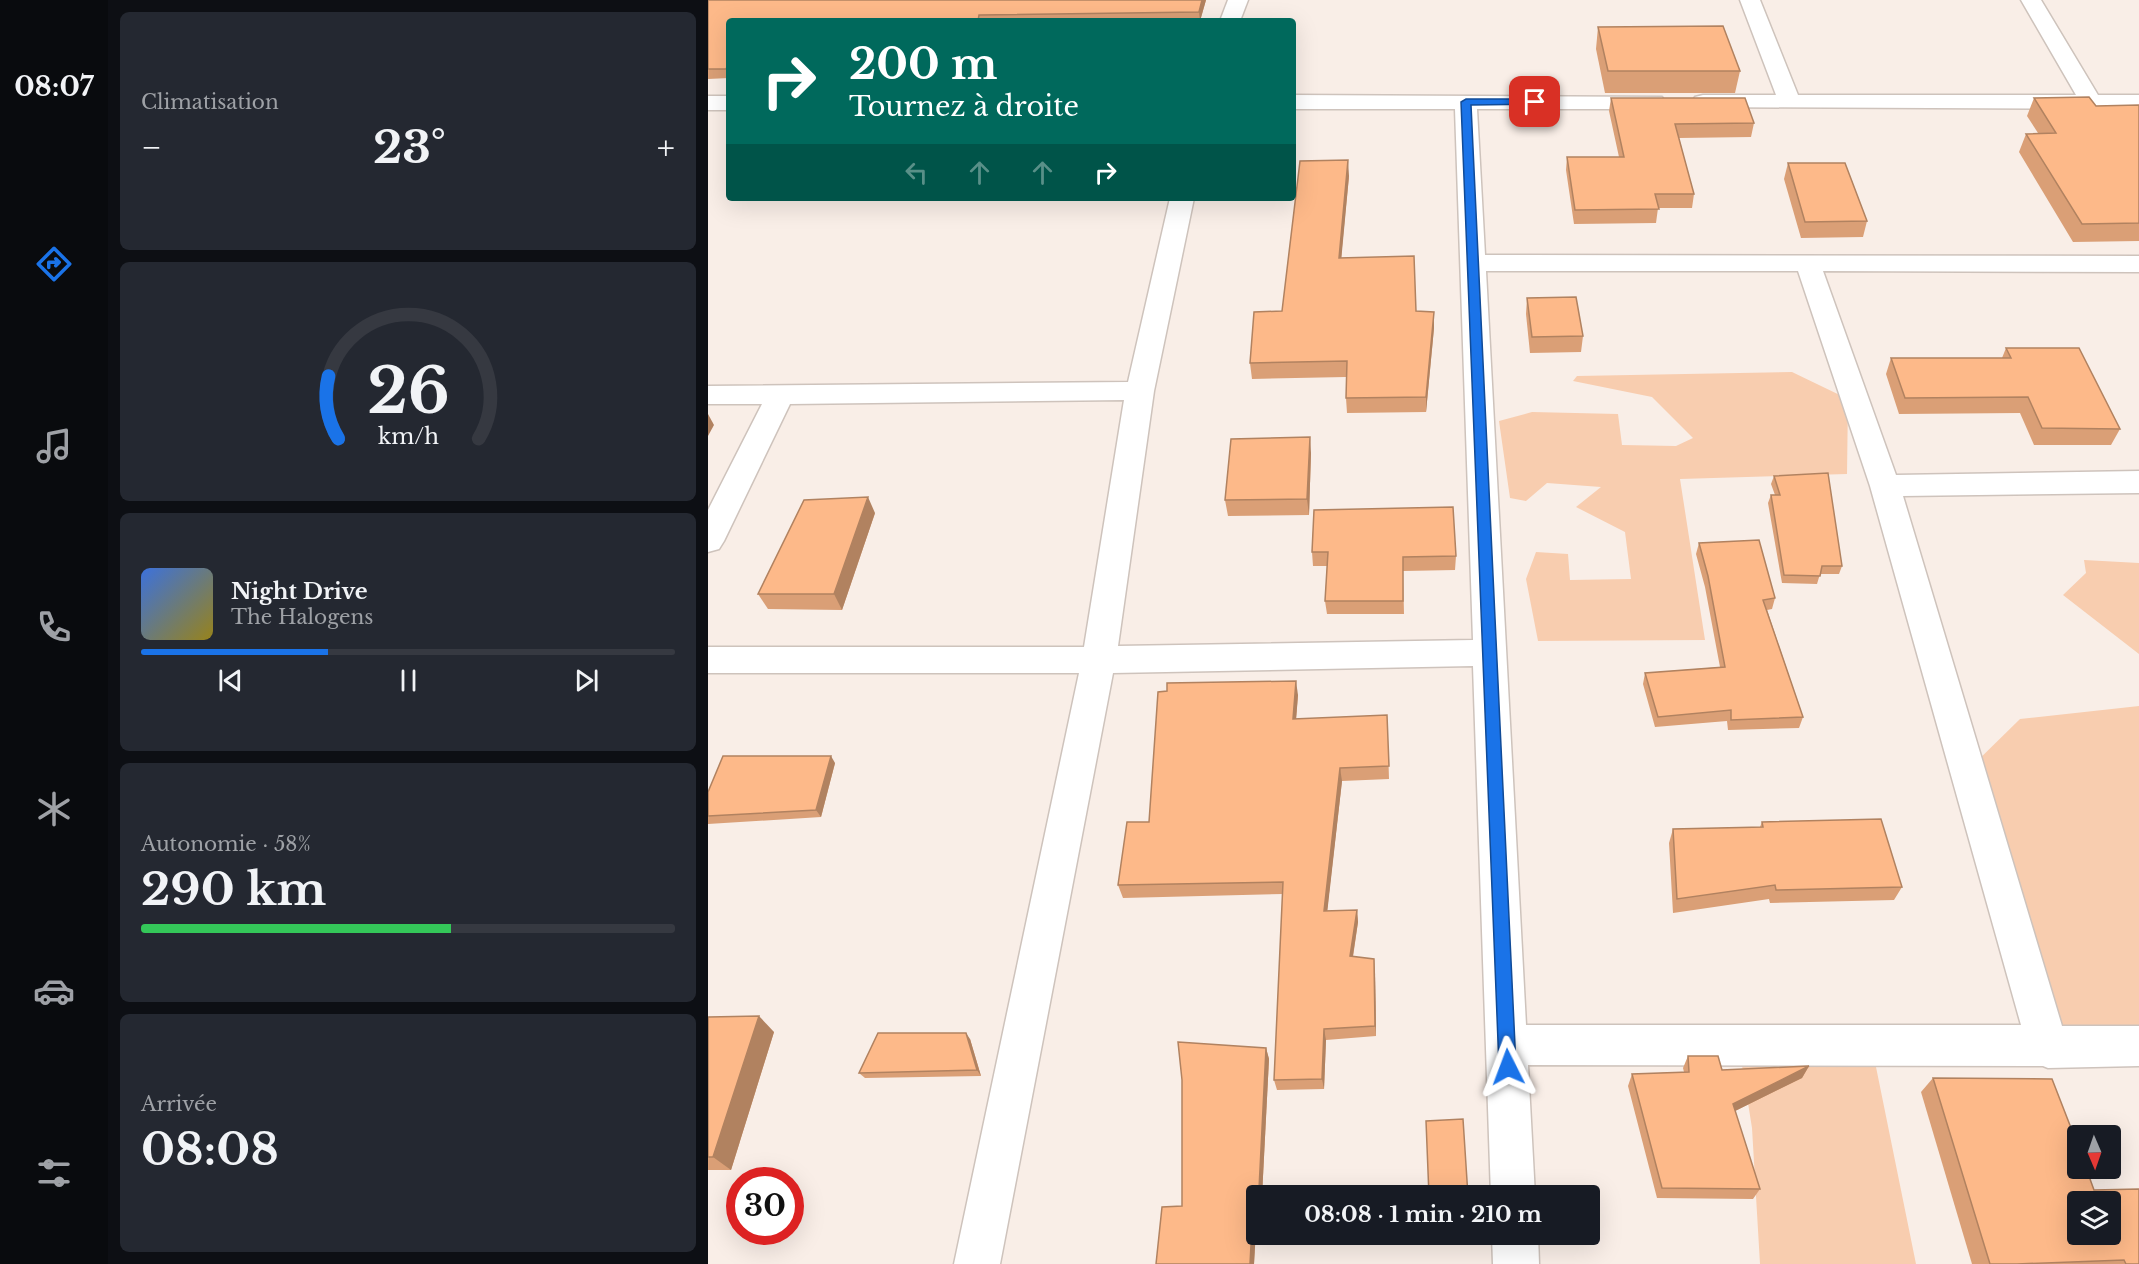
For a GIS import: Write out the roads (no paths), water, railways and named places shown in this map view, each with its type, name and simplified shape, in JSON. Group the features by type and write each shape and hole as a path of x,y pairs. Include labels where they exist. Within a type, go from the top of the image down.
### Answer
{"street":[{"path":"1231,18 1238,0"},
{"path":"1750,0 1790,102"},
{"path":"2031,0 2091,102"},
{"path":"1296,102 2139,102"},
{"path":"1466,102 1513,1185"},
{"path":"708,103 726,103"},
{"path":"977,1264 1099,660 1140,391 1181,201"},
{"path":"1473,263 2139,264"},
{"path":"1808,264 1885,486 2049,1048"},
{"path":"708,395 1140,391"},
{"path":"708,541 780,395"},
{"path":"1885,486 2139,482"},
{"path":"709,662 1099,660 1490,653"},
{"path":"1507,1045 2049,1048 2139,1046"},
{"path":"1515,1245 1516,1264"}]}
